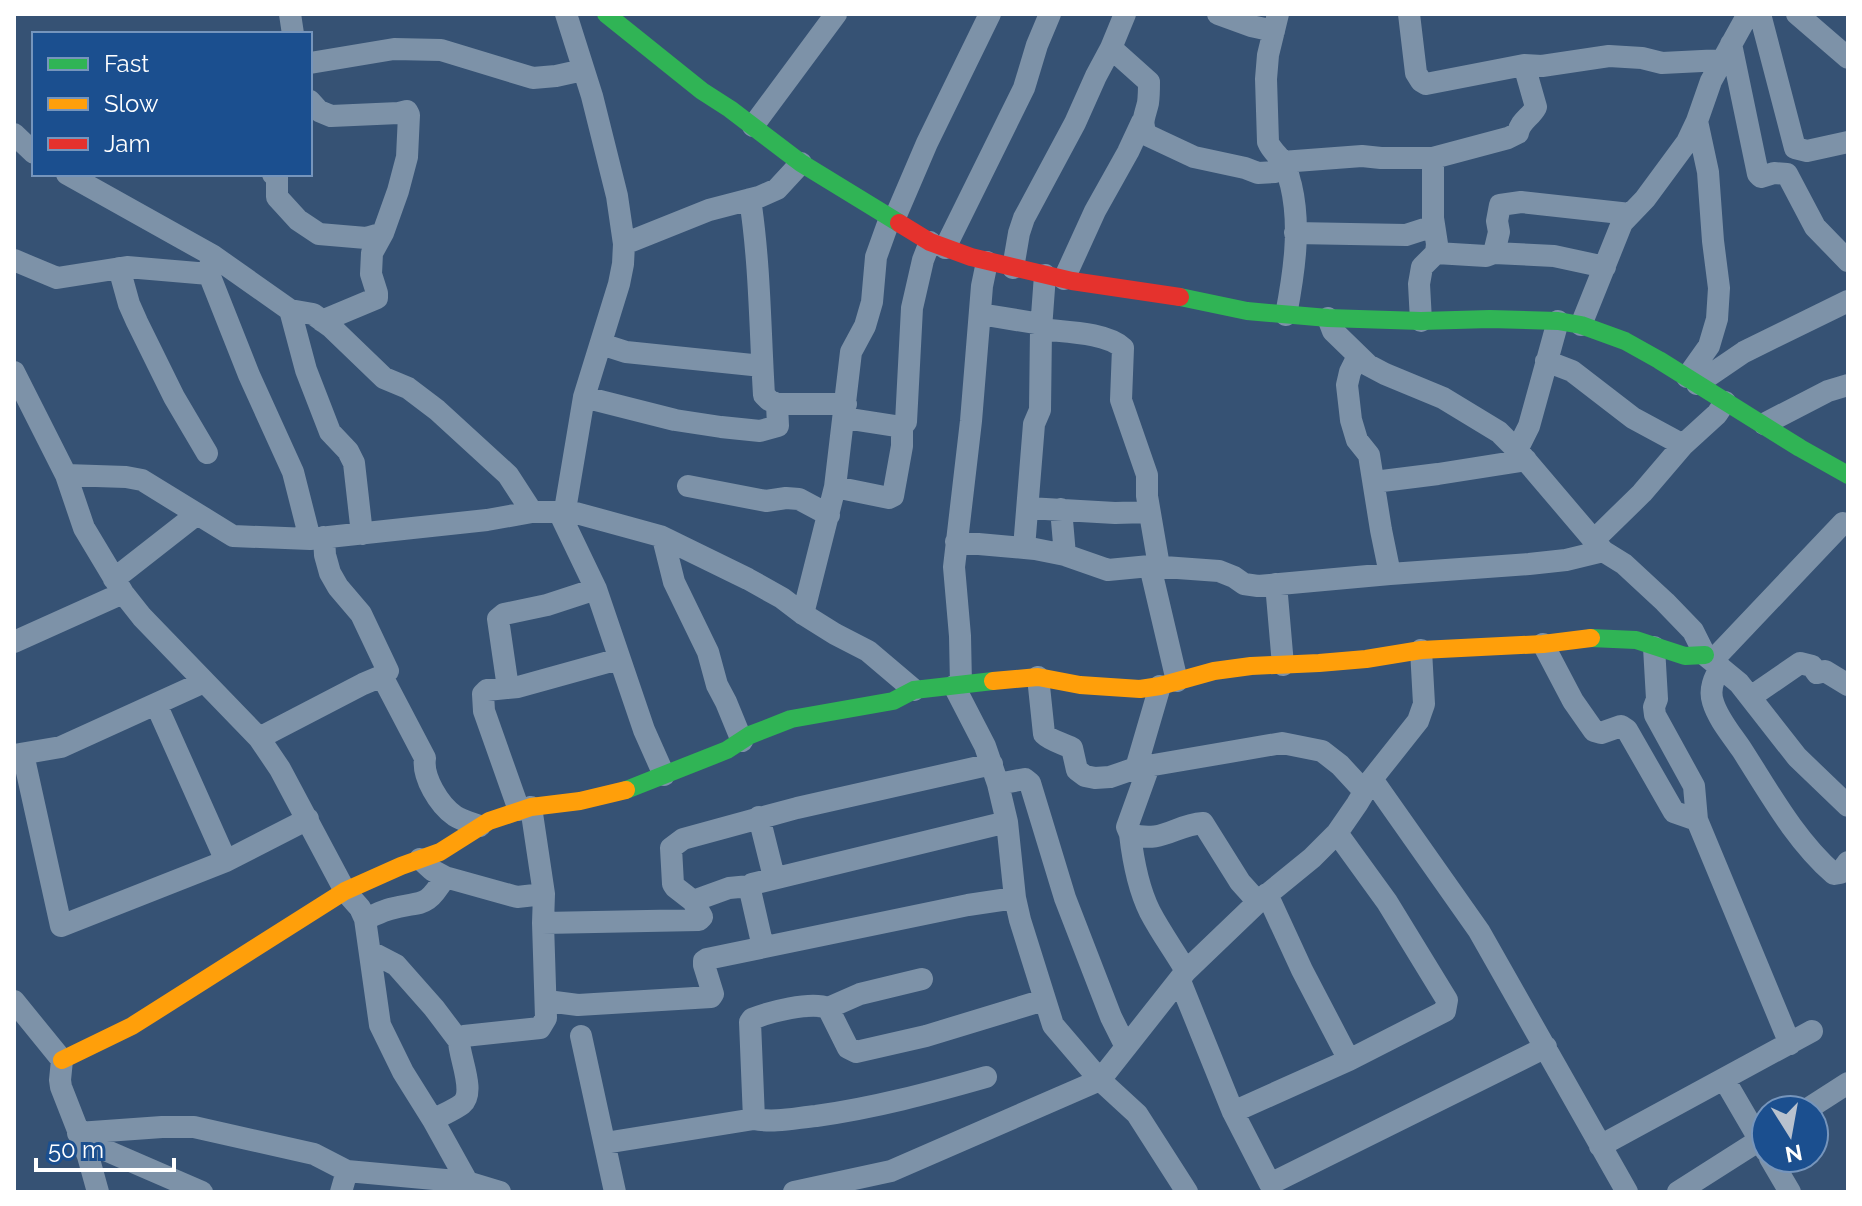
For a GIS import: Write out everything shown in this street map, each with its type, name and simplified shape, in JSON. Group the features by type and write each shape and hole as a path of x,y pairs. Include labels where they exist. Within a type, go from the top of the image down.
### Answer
{"street":[{"path":"566,14 592,96 617,196 624,244 619,284 584,397 562,511 605,611 644,730 664,775"},
{"path":"606,14 702,91 801,163 937,245 987,262 1054,277 1188,298 1229,309 1328,318 1421,321 1490,319 1558,321 1581,325 1625,341 1848,475"},
{"path":"753,126 836,14"},
{"path":"803,614 835,487 851,352 865,326 872,302 876,257 990,14"},
{"path":"835,487 889,498 893,496 902,446 902,427 907,419 912,308 923,260 937,245 1024,88 1050,14"},
{"path":"1013,268 1024,218 1075,123 1125,14"},
{"path":"1218,14 1251,26 1276,23 1266,79 1268,142 1284,165 1294,198 1293,277 1286,315"},
{"path":"1409,14 1416,73 1426,84 1524,65 1542,66 1609,56 1662,63 1727,52"},
{"path":"1581,325 1622,223 1645,199 1687,142 1711,81 1748,14"},
{"path":"1760,14 1795,148 1807,151 1848,142"},
{"path":"1797,14 1848,58"},
{"path":"1024,548 1034,424 1040,410 1041,326 1054,277 1095,211 1142,122 1148,102 1149,82 1111,48"},
{"path":"312,63 394,49 441,50 533,78 583,70"},
{"path":"1727,52 1758,174 1761,177 1774,173 1787,174 1815,227 1848,261"},
{"path":"1142,122 1147,135 1194,157 1258,173 1275,172 1284,165 1354,156 1433,158 1496,142 1518,133 1519,127 1536,107 1524,65"},
{"path":"312,103 319,111 331,116 407,111 409,115 407,157 398,191 383,233 372,253 370,266 377,298 322,321"},
{"path":"1692,381 1709,346 1717,319 1719,288 1708,172 1697,121"},
{"path":"21,133 32,150"},
{"path":"1421,321 1419,284 1422,267 1436,253 1437,244 1433,158"},
{"path":"624,244 709,210 777,189 801,163"},
{"path":"70,176 210,265 290,310 313,314 384,378 408,388 437,410 508,475 532,512"},
{"path":"277,176 277,197 298,220 319,234 366,238 383,233"},
{"path":"750,199 756,247 764,395 777,404 845,411 902,427"},
{"path":"1494,253 1500,205 1521,202 1630,214"},
{"path":"1295,233 1406,235 1434,226"},
{"path":"1436,253 1554,256 1605,267"},
{"path":"14,260 57,278 119,268 210,265"},
{"path":"987,262 954,567 960,636 958,685 995,774 1007,822 1015,898 1053,1025 1100,1080 1137,1114 1187,1192"},
{"path":"210,265 249,375 293,472 330,573 361,614 388,671 259,738"},
{"path":"119,268 137,322 174,397 207,453"},
{"path":"1692,381 1848,301"},
{"path":"290,310 302,356 330,432 348,451 354,463 362,534"},
{"path":"980,314 1089,334 1119,343 1123,348 1121,400 1147,475 1168,684 1127,827 1139,880 1150,911 1183,976 1233,1112 1270,1184 1546,1047"},
{"path":"1328,318 1333,331 1368,365 1443,398 1499,432 1598,545 1624,564 1693,631 1713,661 1752,696 1797,757 1848,806"},
{"path":"1522,455 1558,321"},
{"path":"601,344 626,352 762,366"},
{"path":"1358,356 1347,385 1348,401 1357,440 1369,455 1390,574"},
{"path":"1546,361 1572,371 1633,418 1683,445"},
{"path":"14,372 66,475 80,519 118,586 142,617 259,738 280,769 345,891 360,908 371,952 377,1020 403,1072 470,1187"},
{"path":"1764,424 1828,391 1848,385"},
{"path":"584,397 675,420 760,431 778,426 777,404"},
{"path":"956,542 1065,555 1108,570 1154,566 1219,571 1244,584 1258,586 1566,560 1598,545 1683,445 1717,414 1725,402"},
{"path":"1374,482 1522,455"},
{"path":"66,475 142,480 233,536 317,538 562,511 663,538 748,579 835,634 868,651 914,690"},
{"path":"688,486 766,501 799,499 829,515"},
{"path":"1028,508 1149,512"},
{"path":"1061,509 1065,555"},
{"path":"14,642 118,586 197,514"},
{"path":"1713,661 1843,523"},
{"path":"663,538 674,582 708,652 717,685 742,741"},
{"path":"1276,584 1283,665"},
{"path":"508,688 499,617 596,589"},
{"path":"62,1060 132,1026 345,891 440,852 480,826 525,808 617,793 727,750 750,735 791,719 893,701 914,690 995,680 1038,677 1125,689 1168,684 1214,671 1251,666 1594,638 1636,640 1685,656 1713,661"},
{"path":"1543,644 1573,701 1594,731 1601,733 1621,726 1627,730 1674,812 1697,820"},
{"path":"1654,647 1655,715 1694,786 1697,820 1790,1044"},
{"path":"794,1192 891,1171 1100,1080 1183,976 1262,898 1312,858 1337,833 1423,711 1421,650"},
{"path":"459,1041 464,1036 540,1028 546,1018 544,894 525,808 484,711 483,694 487,690 586,670 619,659"},
{"path":"1713,661 1713,704 1782,812 1817,859 1834,874 1840,873 1848,862"},
{"path":"1752,696 1799,663 1812,666 1817,673 1825,671 1848,685"},
{"path":"382,676 425,758 423,768 445,808 458,818 480,826"},
{"path":"1038,677 1044,734 1049,740 1072,748 1077,770 1085,776 1110,777 1142,767 1282,743 1322,751 1368,785 1479,931 1627,1192"},
{"path":"204,682 61,747 19,754 61,926 226,861 308,819"},
{"path":"156,704 226,861"},
{"path":"543,923 699,920 702,917 693,901 673,884 671,848 683,839 759,817 995,774 1025,779 1030,783 1065,898 1111,1017 1126,1047"},
{"path":"759,817 774,877"},
{"path":"693,901 729,888 750,886 774,877 1007,822"},
{"path":"1130,834 1155,838 1203,823 1240,882 1262,898 1349,1060"},
{"path":"1233,1112 1349,1060 1445,1011 1447,1000 1387,902 1337,833"},
{"path":"420,859 445,877 517,897 544,894"},
{"path":"365,919 389,909 426,902 445,877"},
{"path":"750,886 763,947"},
{"path":"547,1001 578,1005 711,997 713,994 704,961 788,941 1015,898"},
{"path":"371,952 396,965 459,1041 468,1096 464,1103 433,1120"},
{"path":"828,1008 860,994 922,979"},
{"path":"754,1119 750,1022 757,1017 822,1005 834,1016 848,1048 856,1052 926,1036 1044,1000"},
{"path":"14,1001 62,1060 61,1087 98,1192"},
{"path":"1600,1146 1812,1031"},
{"path":"581,1036 615,1192"},
{"path":"605,1143 754,1119 769,1122 846,1111 937,1092 986,1077"},
{"path":"1724,1079 1750,1121"},
{"path":"1830,1095 1848,1083"},
{"path":"81,1139 171,1126 194,1127 314,1154 344,1182 470,1187 500,1192"},
{"path":"81,1139 202,1192"},
{"path":"1678,1192 1706,1185 1750,1156"},
{"path":"1780,1174 1790,1192"}],"traffic: fast":[{"path":"606,14 702,91 801,163 899,223"},
{"path":"1180,297 1247,311 1328,318 1421,321 1490,319 1558,321 1581,325 1625,341 1659,360 1848,475"},
{"path":"1591,638 1636,640 1685,656 1705,655"},
{"path":"626,790 727,750 750,735 791,719 893,701 914,690 993,681"}],"traffic: slow":[{"path":"993,681 1038,677 1080,685 1140,689 1214,671 1251,666 1319,663 1421,650 1543,644 1591,638"},
{"path":"62,1060 132,1026 345,891 440,852 489,821 531,807 580,801 626,790"}],"traffic: jam":[{"path":"899,223 930,242 971,257 1072,281 1180,297"}]}
